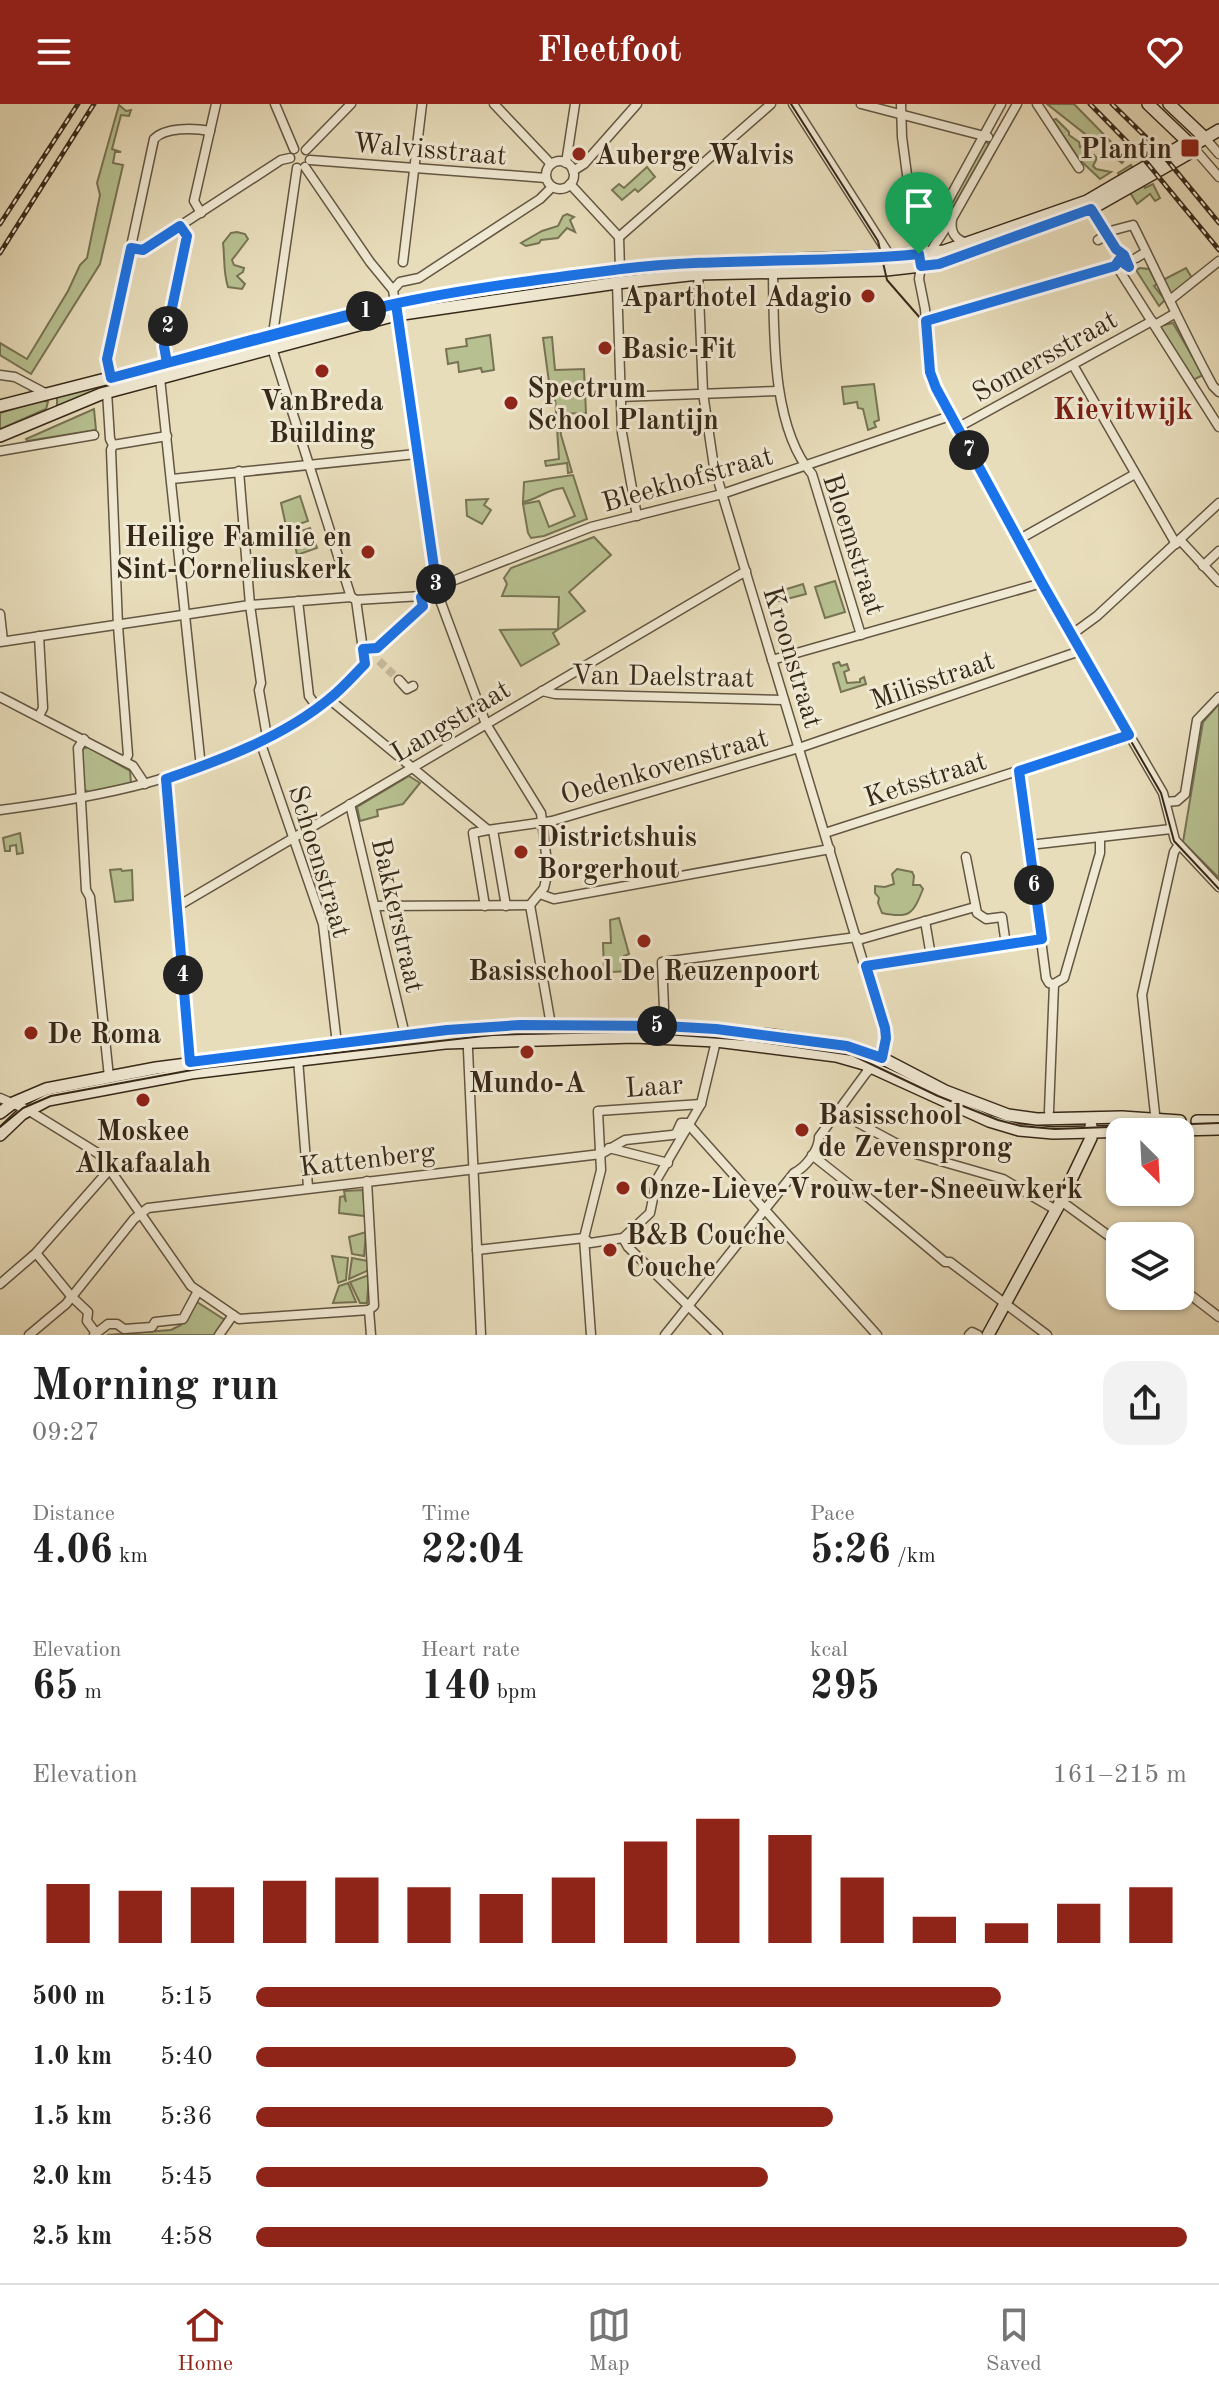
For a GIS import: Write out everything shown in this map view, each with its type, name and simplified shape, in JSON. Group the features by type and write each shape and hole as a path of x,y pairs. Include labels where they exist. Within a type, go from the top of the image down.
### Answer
{"main road":[{"path":"1148,104 1192,146"},
{"path":"1169,104 1205,138"},
{"path":"0,406 276,334 620,270 890,256 953,260 1089,205 1181,146 1192,146 1219,130"},
{"path":"0,436 107,392 272,348 396,310 617,283 697,268 773,272 882,270 1089,205"},
{"path":"39,421 52,406 47,394"},
{"path":"0,1135 42,1102 190,1068 405,1035 467,1028 551,1025 716,1029 847,1046 882,1058 1009,1121 1106,1119"},
{"path":"0,1113 13,1103 46,1089 109,1077 468,1042 650,1037 716,1041 836,1056 871,1067 938,1100 1045,1133 1106,1130"},
{"path":"988,1335 1059,1206 1091,1138 1091,1118"},
{"path":"1194,1121 1219,1121"},
{"path":"1194,1127 1219,1129"}],"street":[{"path":"201,213 194,201 216,104"},
{"path":"275,104 292,154 291,163 304,165 370,262 393,290 438,591 486,724 541,813 549,865 546,883 530,905 375,906"},
{"path":"131,248 143,250 281,160 306,150 351,104"},
{"path":"403,262 422,104"},
{"path":"494,104 551,164"},
{"path":"566,163 575,104"},
{"path":"573,171 566,163 558,161 546,170 546,178 552,187 561,189 570,184 573,171 584,164 637,104"},
{"path":"619,237 771,104"},
{"path":"793,104 890,256"},
{"path":"861,104 901,109 984,135 996,142"},
{"path":"1001,104 934,226 924,257 919,279 930,372 950,416 1018,540 1172,806 1171,829 1178,846 1219,887"},
{"path":"924,257 953,217 1017,104"},
{"path":"1037,104 1079,168"},
{"path":"901,109 913,220 919,227 934,226"},
{"path":"111,378 107,359 156,135 198,128 210,131"},
{"path":"1205,138 1219,154"},
{"path":"1192,146 1219,177"},
{"path":"276,334 274,327 306,150"},
{"name":"Walvisstraat","path":"304,165 546,178"},
{"path":"570,184 619,237 620,270"},
{"path":"393,290 400,282 419,278 540,199 552,187"},
{"path":"926,321 1118,263 1129,267 1124,255 1116,249 1111,232 1089,205"},
{"path":"953,217 951,230 957,239 973,242"},
{"path":"1098,240 1133,225 1174,314 1217,386 1196,389"},
{"path":"167,363 164,346 187,236 180,226"},
{"path":"1136,258 1146,252"},
{"path":"1170,300 1219,261"},
{"path":"1118,263 1219,427"},
{"name":"Kroonstraat","path":"697,268 708,443 885,1028 882,1058"},
{"name":"Bloemstraat","path":"773,272 778,391 800,458 812,474 861,635"},
{"path":"617,283 620,397 626,464 637,516"},
{"name":"Somersstraat","path":"957,428 1174,314"},
{"path":"0,810 81,799 166,779 201,767 263,739 317,707 365,664 354,598 272,348"},
{"path":"1073,365 1178,542 1219,582"},
{"path":"0,375 15,377 47,394"},
{"path":"160,378 201,767"},
{"path":"620,397 778,391"},
{"path":"107,392 113,445 111,466 118,626 129,764"},
{"name":"Bleekhofstraat","path":"2,642 250,605 414,594 421,597 591,527 722,494 950,416"},
{"path":"0,451 94,435"},
{"path":"113,445 167,436"},
{"path":"172,479 416,454"},
{"name":"Schoenstraat","path":"239,471 250,605 261,683 263,739 323,924 337,1044"},
{"path":"1018,540 1135,474"},
{"path":"1071,635 1097,616 1219,503"},
{"path":"1203,566 1219,551"},
{"name":"Langstraat","path":"178,906 746,571"},
{"path":"772,660 1042,583"},
{"path":"363,649 376,646 423,606 421,597"},
{"path":"298,601 309,696 317,707"},
{"path":"0,614 2,642"},
{"path":"39,636 43,708 39,716"},
{"path":"376,646 379,661"},
{"name":"Milisstraat","path":"799,748 1080,651"},
{"path":"399,680 417,696"},
{"name":"Van Daelstraat","path":"541,691 555,694 784,700"},
{"path":"0,697 129,764 145,784"},
{"path":"1172,806 1185,794 1197,720 1219,697"},
{"path":"329,699 490,830 506,906"},
{"name":"Ketsstraat","path":"825,833 1129,735"},
{"path":"84,739 78,748 86,890 90,897 109,1077"},
{"name":"Oedenkovenstraat","path":"490,830 542,822 799,748"},
{"path":"1019,771 1049,983 1054,984 1064,978 1100,853 1100,837"},
{"path":"166,779 190,1068"},
{"name":"Bakkerstraat","path":"350,804 405,1035"},
{"path":"1029,845 1171,829"},
{"path":"485,906 473,833 490,830"},
{"path":"1154,1118 1142,995 1174,852 1178,846"},
{"path":"540,894 554,899 830,849"},
{"path":"966,857 977,913 986,919 1002,917 1006,945"},
{"path":"530,905 551,1025 561,1038"},
{"path":"664,1008 662,962 858,939 975,907"},
{"path":"925,921 931,956"},
{"path":"866,966 1042,939"},
{"path":"1049,1111 1054,984"},
{"path":"467,1028 481,1335"},
{"name":"Laar","path":"623,1238 650,1213 657,1179 701,1104 716,1041"},
{"path":"665,1335 794,1173 812,1155 819,1146 819,1137 871,1067 882,1058"},
{"path":"298,1059 308,1187"},
{"path":"0,1098 28,1110 99,1154 191,1286 239,1319 369,1310 374,1306 367,1181"},
{"name":"Laar","path":"591,1335 584,1238 601,1170 598,1111 701,1104"},
{"path":"838,1112 916,1154 1003,1179 1059,1206 1106,1235"},
{"name":"Laar","path":"601,1150 611,1149 634,1138 676,1134 681,1123 690,1126"},
{"path":"690,1126 877,1335"},
{"path":"611,1149 668,1163"},
{"name":"Kattenberg","path":"140,1214 148,1208 601,1150"},
{"path":"812,1155 945,1262 950,1262 1047,1335"},
{"path":"0,1284 36,1253 110,1169"},
{"path":"29,1335 71,1296 140,1214"},
{"path":"477,1250 584,1238 590,1243 623,1238 628,1247 718,1335"},
{"path":"36,1253 88,1312 87,1321 95,1334 108,1324 117,1324 124,1329 152,1327 155,1322 183,1319 198,1291"},
{"path":"1194,1298 1219,1317"},
{"path":"369,1310 371,1335"},
{"path":"219,1335 233,1315"},
{"path":"969,1335 972,1332 978,1335"}],"green space":[{"path":"1047,104 1074,104 1119,150 1122,148 1128,155 1122,163"},
{"path":"119,105 126,111 131,110 129,116 121,115 112,149 121,152 115,152 113,163 123,165 100,264 31,374 0,355 0,343 27,359 80,265 87,258 100,195 97,183"},
{"path":"1056,119 1079,142 1080,147 1084,146 1089,151 1086,154 1089,157 1094,155 1097,158 1093,166 1096,169 1111,172 1100,179 1079,159 1053,120"},
{"path":"985,141 989,144 935,240 932,239"},
{"path":"1131,165 1145,188 1153,184 1160,198 1155,201 1150,194 1137,204 1118,173"},
{"path":"647,167 655,177 638,192 635,189 622,200 612,190 619,184 624,188"},
{"path":"567,214 574,217 570,220 575,232 567,228 558,238 526,246 521,243 558,226"},
{"path":"231,233 245,234 248,239 232,260 234,265 244,268 237,276 245,284 242,289 228,287 225,271 223,243"},
{"path":"682,266 683,273 415,309 414,306"},
{"path":"1186,268 1192,278 1171,295 1163,280"},
{"path":"1149,269 1157,284 1154,286 1165,300 1159,306 1136,270"},
{"path":"374,314 59,407 57,406 57,396"},
{"path":"1173,323 1203,375 1193,380 1159,326"},
{"path":"490,335 494,370 482,372 481,368 459,372 458,362 448,364 446,349 467,346 466,339"},
{"path":"552,337 555,370 584,369 586,413 559,414 561,435 572,472 568,473 567,463 546,466 545,461 559,459 554,382 549,382 543,338"},
{"path":"874,384 879,420 874,422 876,427 868,430 863,409 858,408 857,402 844,404 842,387"},
{"path":"42,400 48,402 46,409 0,429 0,413"},
{"path":"94,409 96,430 26,439"},
{"path":"573,475 587,519 531,538 523,504 539,501 549,527 575,516 563,488 523,502 524,482"},
{"path":"300,496 308,521 286,526 281,503"},
{"path":"488,499 484,505 491,510 482,524 467,516 466,500"},
{"path":"310,528 317,548 297,555 293,534"},
{"path":"594,537 611,555 569,592 585,611 553,633 559,644 521,666 500,630 558,629 559,597 502,596 507,584 504,578 511,568"},
{"path":"835,581 845,612 825,618 815,587"},
{"path":"803,584 806,594 779,601 777,592"},
{"path":"839,662 841,666 847,664 849,670 844,672 847,683 860,682 864,677 866,684 841,692 833,664"},
{"path":"1219,704 1219,878 1183,842 1203,722"},
{"path":"88,747 130,771 131,783 88,792 83,788 82,749"},
{"path":"409,776 420,783 403,804 377,810 378,816 360,821 357,807"},
{"path":"20,833 23,853 17,854 16,845 5,851 3,838"},
{"path":"897,869 912,872 913,885 920,885 923,889 913,909 905,915 882,913 875,893 875,886 894,884 892,874"},
{"path":"110,870 132,870 133,900 115,902"},
{"path":"619,918 629,954 624,956 628,971 612,972 604,970 603,943 611,943 610,920"},
{"path":"363,1190 365,1216 339,1213 340,1197 344,1196 346,1202 344,1191"},
{"path":"366,1232 364,1256 352,1254 349,1237"},
{"path":"332,1256 348,1258 346,1280 338,1283"},
{"path":"352,1258 368,1261 369,1270 349,1279"},
{"path":"369,1275 367,1303 360,1303 350,1282"},
{"path":"348,1283 356,1302 333,1303 339,1286"},
{"path":"197,1302 225,1320 215,1335 107,1335 171,1330 181,1325"}],"tunnel":[{"path":"379,661 399,680"}],"tram line":[{"path":"791,104 878,241 887,280 921,319 933,387 1070,636 1161,793 1174,841 1219,889"},
{"path":"0,1127 23,1108 51,1096 203,1068 501,1034 637,1032 748,1040 852,1055 938,1096 1021,1126 1055,1129 1219,1123"}],"railway":[{"path":"0,224 78,104"},
{"path":"0,253 94,104"},
{"path":"1090,104 1143,158 1219,250"},
{"path":"1112,104 1158,149 1219,223"}],"place":[{"name":"Plantin","path":"1190,148"},
{"name":"Auberge Walvis","path":"579,154"},
{"name":"Aparthotel Adagio","path":"868,296"},
{"name":"Basic-Fit","path":"605,348"},
{"name":"VanBreda Building","path":"322,371"},
{"name":"Spectrum School Plantijn","path":"511,403"},
{"name":"Heilige Familie en Sint-Corneliuskerk","path":"368,552"},
{"name":"Districtshuis Borgerhout","path":"521,852"},
{"name":"Basisschool De Reuzenpoort","path":"644,941"},
{"name":"De Roma","path":"31,1033"},
{"name":"Mundo-A","path":"527,1052"},
{"name":"Moskee Alkafaalah","path":"143,1100"},
{"name":"Basisschool de Zevensprong","path":"802,1130"},
{"name":"Onze-Lieve-Vrouw-ter-Sneeuwkerk","path":"623,1188"},
{"name":"B&B Couche Couche","path":"610,1250"}],"district":[{"name":"Kievitwijk","path":"1123,409"}],"route":[{"path":"919,254 684,263 411,301 375,308 111,378 107,359 131,248 143,250 180,226 187,236 164,346 167,363 375,308 396,304 438,595 421,597 423,606 377,648 363,649 365,664 329,699 260,741 166,779 190,1062 447,1030 520,1025 716,1029 847,1046 882,1058 885,1028 866,966 1042,939 1019,771 1129,735 936,388 930,372 926,321 1115,266 1119,260 1124,266 1129,267 1129,263 1116,249 1091,209 939,264 921,266 919,254"}]}
